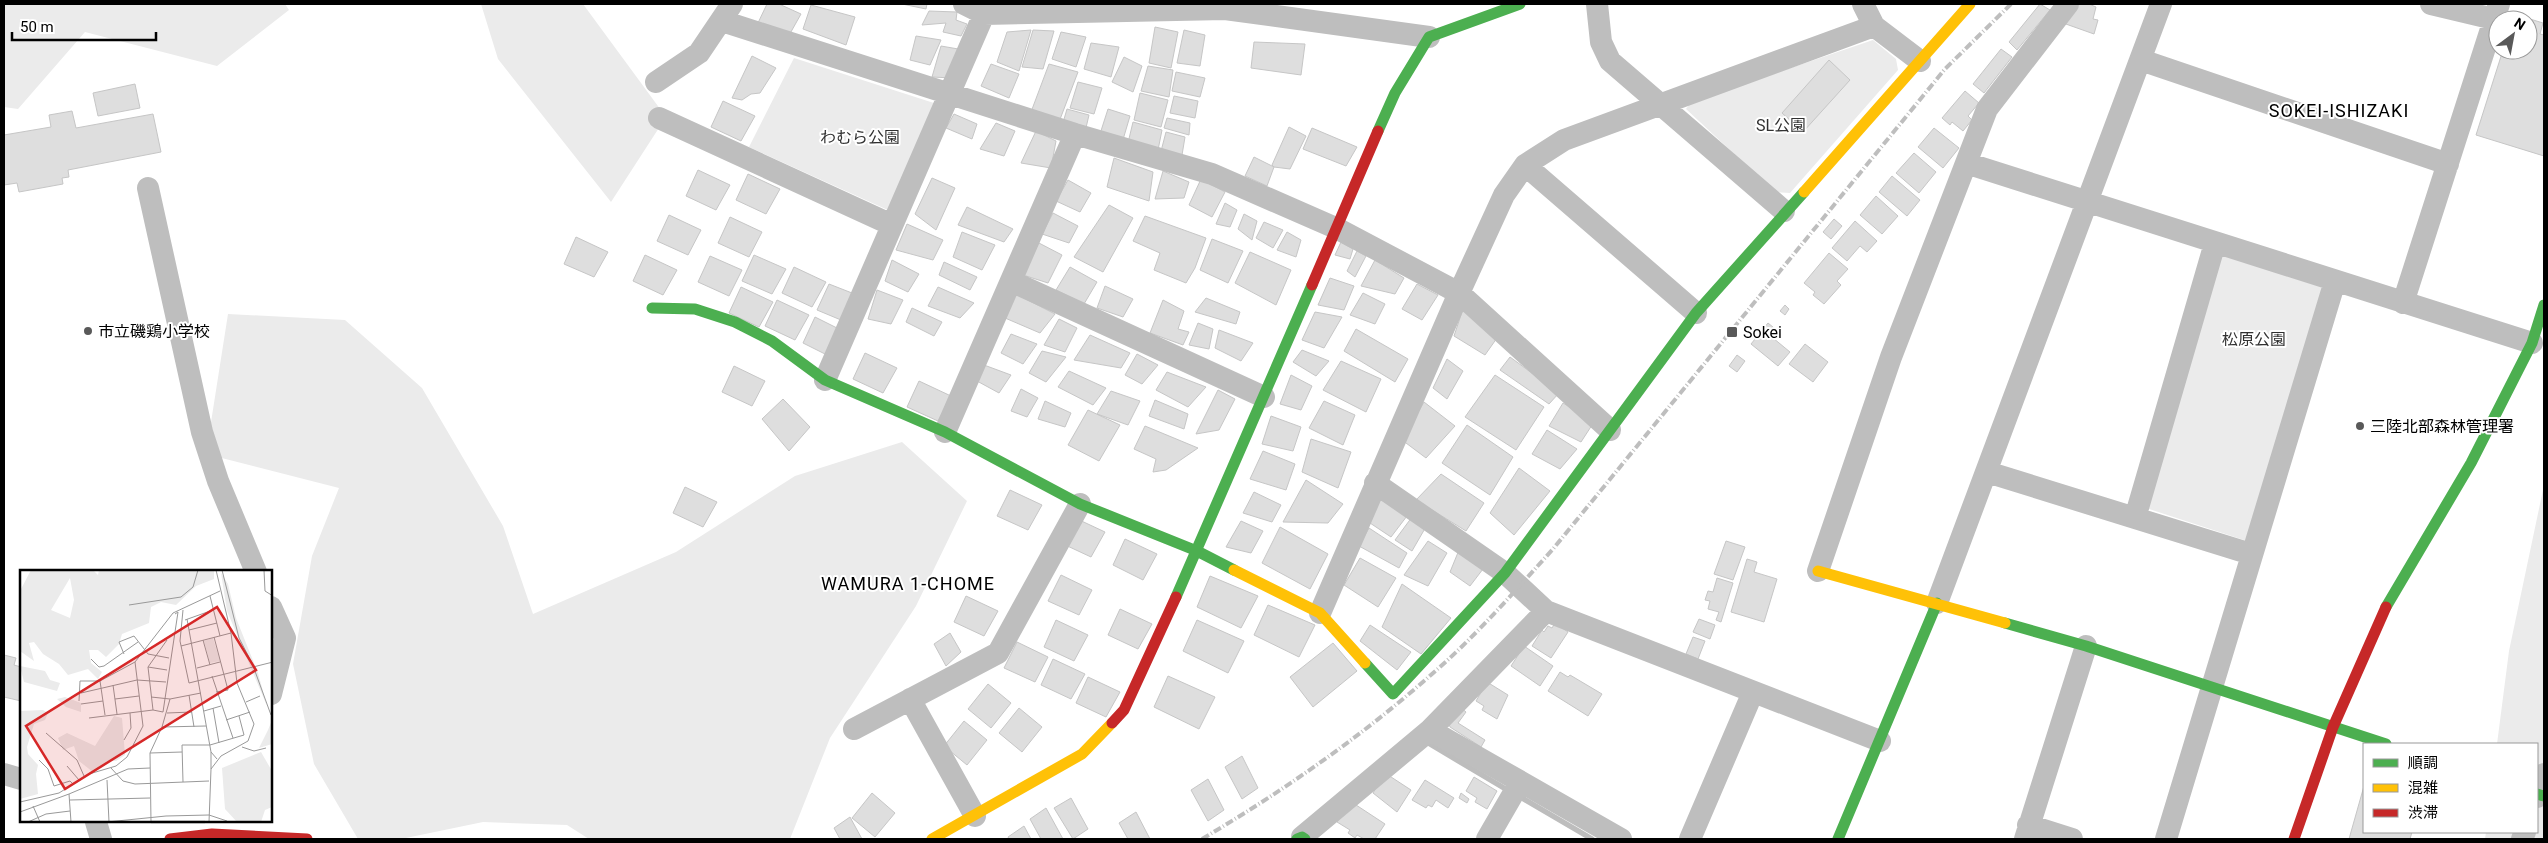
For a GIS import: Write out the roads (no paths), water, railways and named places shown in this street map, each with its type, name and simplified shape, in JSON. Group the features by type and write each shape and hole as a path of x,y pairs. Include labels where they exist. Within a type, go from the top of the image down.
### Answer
{"main road":[{"path":"932,839 1082,754 1124,710 1197,551 1396,93 1429,37 1520,4"},
{"path":"652,308 695,309 735,322 772,341 825,380 945,432 1080,504 1197,551 1320,613 1393,694 1505,573 1696,313 1784,211 1970,4"},
{"path":"2294,839 2333,727 2389,599 2471,463 2532,343 2544,305"},
{"path":"1818,571 1938,603 2086,646 2383,743"},
{"path":"1838,839 1938,603"},
{"path":"175,833 212,834 258,829 307,839"}],"street":[{"path":"964,4 984,14 1226,6 1429,37"},
{"path":"1597,4 1601,42 1610,61 1784,211"},
{"path":"1863,4 1874,26 1920,61"},
{"path":"1818,571 1891,357 1987,109 2068,4"},
{"path":"1938,603 2161,4"},
{"path":"2431,4 2488,10"},
{"path":"656,82 699,53 727,12 950,94 1075,134 1212,174 1338,229 1459,293 1610,430"},
{"path":"825,380 984,14"},
{"path":"1320,613 1459,293 1504,195 1525,165 1564,140 1661,106 1874,26"},
{"path":"2404,302 2488,36"},
{"path":"2141,60 2448,164"},
{"path":"659,118 892,225"},
{"path":"945,432 1075,134"},
{"path":"1966,163 2532,343"},
{"path":"1525,165 1696,313"},
{"path":"148,188 202,432 218,481 255,570"},
{"path":"2135,518 2215,243"},
{"path":"1011,281 1264,397"},
{"path":"2166,839 2335,281"},
{"path":"1987,472 2251,554"},
{"path":"1376,483 1505,573 1546,611 1880,741"},
{"path":"854,729 998,653 1080,504"},
{"path":"272,609 284,638 272,690"},
{"path":"1301,839 1430,730 1546,611"},
{"path":"2072,839 2026,832 2086,646"},
{"path":"1690,839 1753,692"},
{"path":"910,698 974,816"},
{"path":"1430,730 1621,839"},
{"path":"4,774 20,779"},
{"path":"1487,839 1520,782"},
{"path":"96,823 101,839"}],"waterway":[{"path":"1425,741 1509,791"},
{"path":"1517,795 1592,839"}],"railway":[{"path":"1202,839 1292,782 1378,720 1432,674 1479,629 1553,549 1945,69 2011,4"}],"place":[{"name":"市立磯鶏小学校","path":"88,331"},
{"name":"Sokei","path":"1732,332"},
{"name":"三陸北部森林管理署","path":"2360,426"}],"district":[{"name":"SOKEI-ISHIZAKI","path":"2339,111"},
{"name":"WAMURA 1-CHOME","path":"908,584"}],"park label":[{"name":"SL公園","path":"1781,125"},
{"name":"わむら公園","path":"860,137"},
{"name":"松原公園","path":"2254,339"}]}
